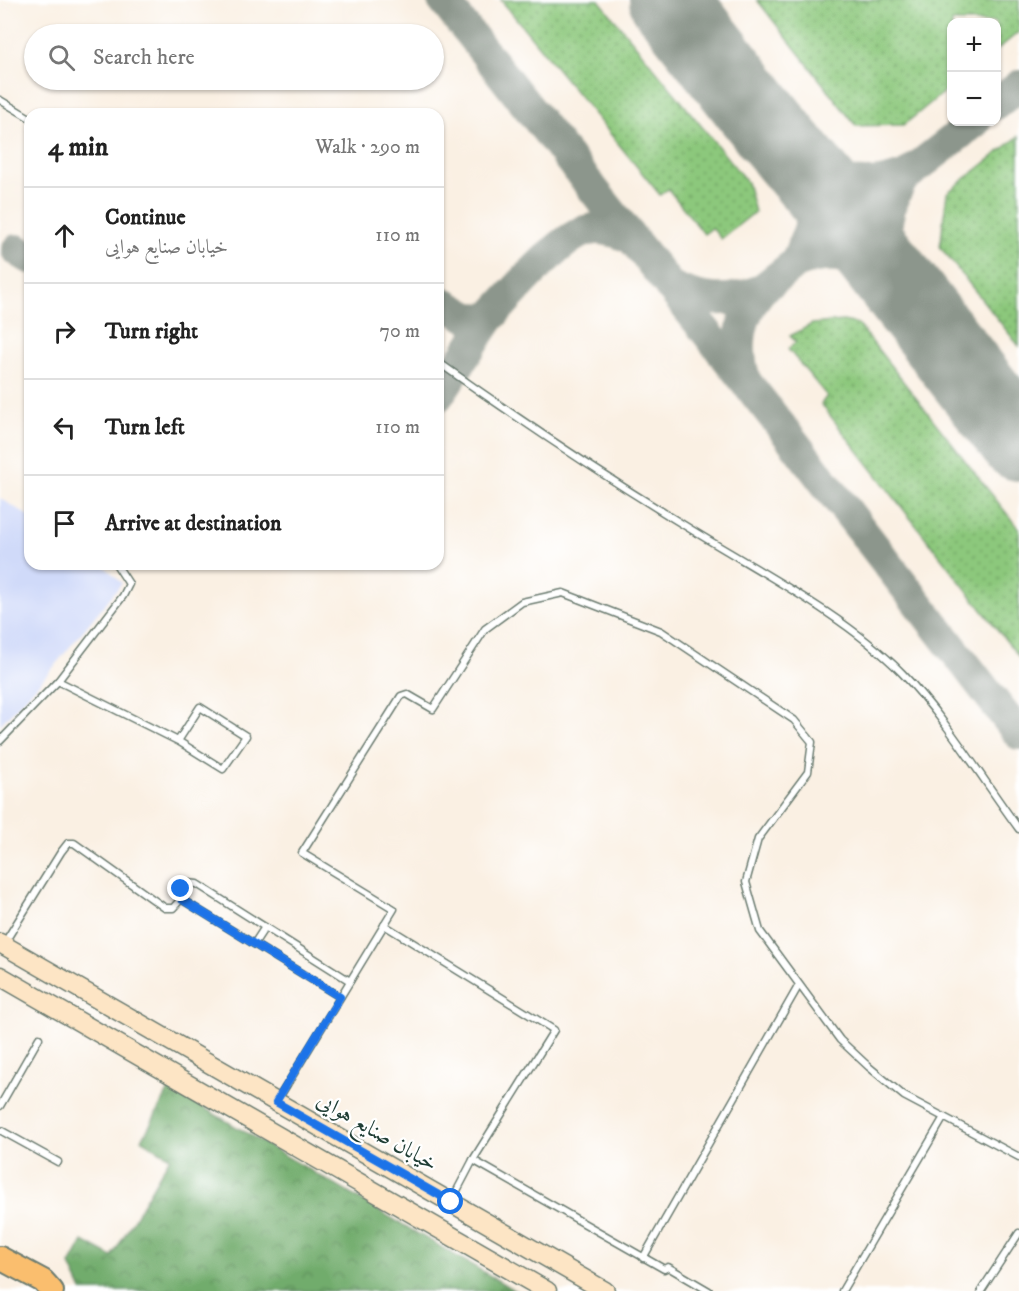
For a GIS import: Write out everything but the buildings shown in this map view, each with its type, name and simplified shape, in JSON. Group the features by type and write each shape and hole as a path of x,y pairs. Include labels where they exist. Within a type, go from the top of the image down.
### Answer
{"highway":[{"path":"0,1258 43,1281 52,1291"}],"street":[{"name":"خیابان صنایع هوایی","path":"1,946 605,1291"},
{"path":"0,976 547,1291"},
{"path":"153,1064 168,1040"},
{"path":"262,1127 276,1102"},
{"path":"436,1227 451,1202"}],"lane":[{"path":"0,100 24,114"},
{"path":"444,366 621,486 822,610 878,652 901,672 922,696 1019,830"},
{"path":"0,741 58,681 123,596 129,585 120,570"},
{"path":"276,1102 394,909 302,853 401,696 407,694 433,709 485,629 522,602 563,593 661,631 794,720 812,742 808,772 758,839 746,882 760,931 840,1040 869,1067 904,1096 1019,1157"},
{"path":"58,681 178,741 223,769 246,736 200,707 178,741"},
{"path":"1,946 68,843 74,843 165,908 172,908 181,899 181,889 187,883 197,884 350,981"},
{"path":"181,899 340,997"},
{"path":"384,925 554,1030 473,1160 451,1202"},
{"path":"254,944 265,927"},
{"path":"643,1258 799,985"},
{"path":"0,1106 39,1038"},
{"path":"842,1291 944,1117"},
{"path":"0,1130 58,1162"},
{"path":"473,1160 643,1258 664,1269 668,1267 709,1291"},
{"path":"981,1291 1019,1233"}],"shaded area":[{"path":"0,498 24,513 24,570 108,570 122,583 52,669 0,725"}],"green space":[{"path":"501,0 599,0 747,182 755,212 721,239 712,228 704,234 668,189 660,195"},
{"path":"757,0 1019,0 1019,32 1001,47 1001,18 947,18 947,89 904,125 856,126"},
{"path":"1019,136 1019,346 940,247 947,193"},
{"path":"843,321 858,324 1019,529 1019,657 821,404 827,396 788,349 796,342 790,336 812,324"},
{"path":"170,1088 516,1291 82,1291 70,1265 83,1241 112,1257 170,1157 142,1140"}],"taxiway":[{"path":"443,0 788,435 1019,734"},
{"path":"1001,100 1019,86"},
{"path":"745,380 740,355 741,332 748,311 761,290 970,126"},
{"path":"789,152 817,169 842,180 868,184 900,178"},
{"path":"796,261 812,220 813,201 809,176"},
{"path":"896,285 886,231 890,207 902,180"},
{"path":"444,303 469,318 489,319 536,268 578,234 599,229 629,237"},
{"path":"17,250 24,254"},
{"path":"798,262 821,256 843,256 886,271"},
{"path":"669,286 693,295 715,299 737,298 761,290"},
{"path":"444,387 489,319"}],"runway":[{"path":"669,0 789,152 848,221 1019,441"}],"route":[{"path":"181,889 181,899 340,997 276,1102 451,1202"}]}
